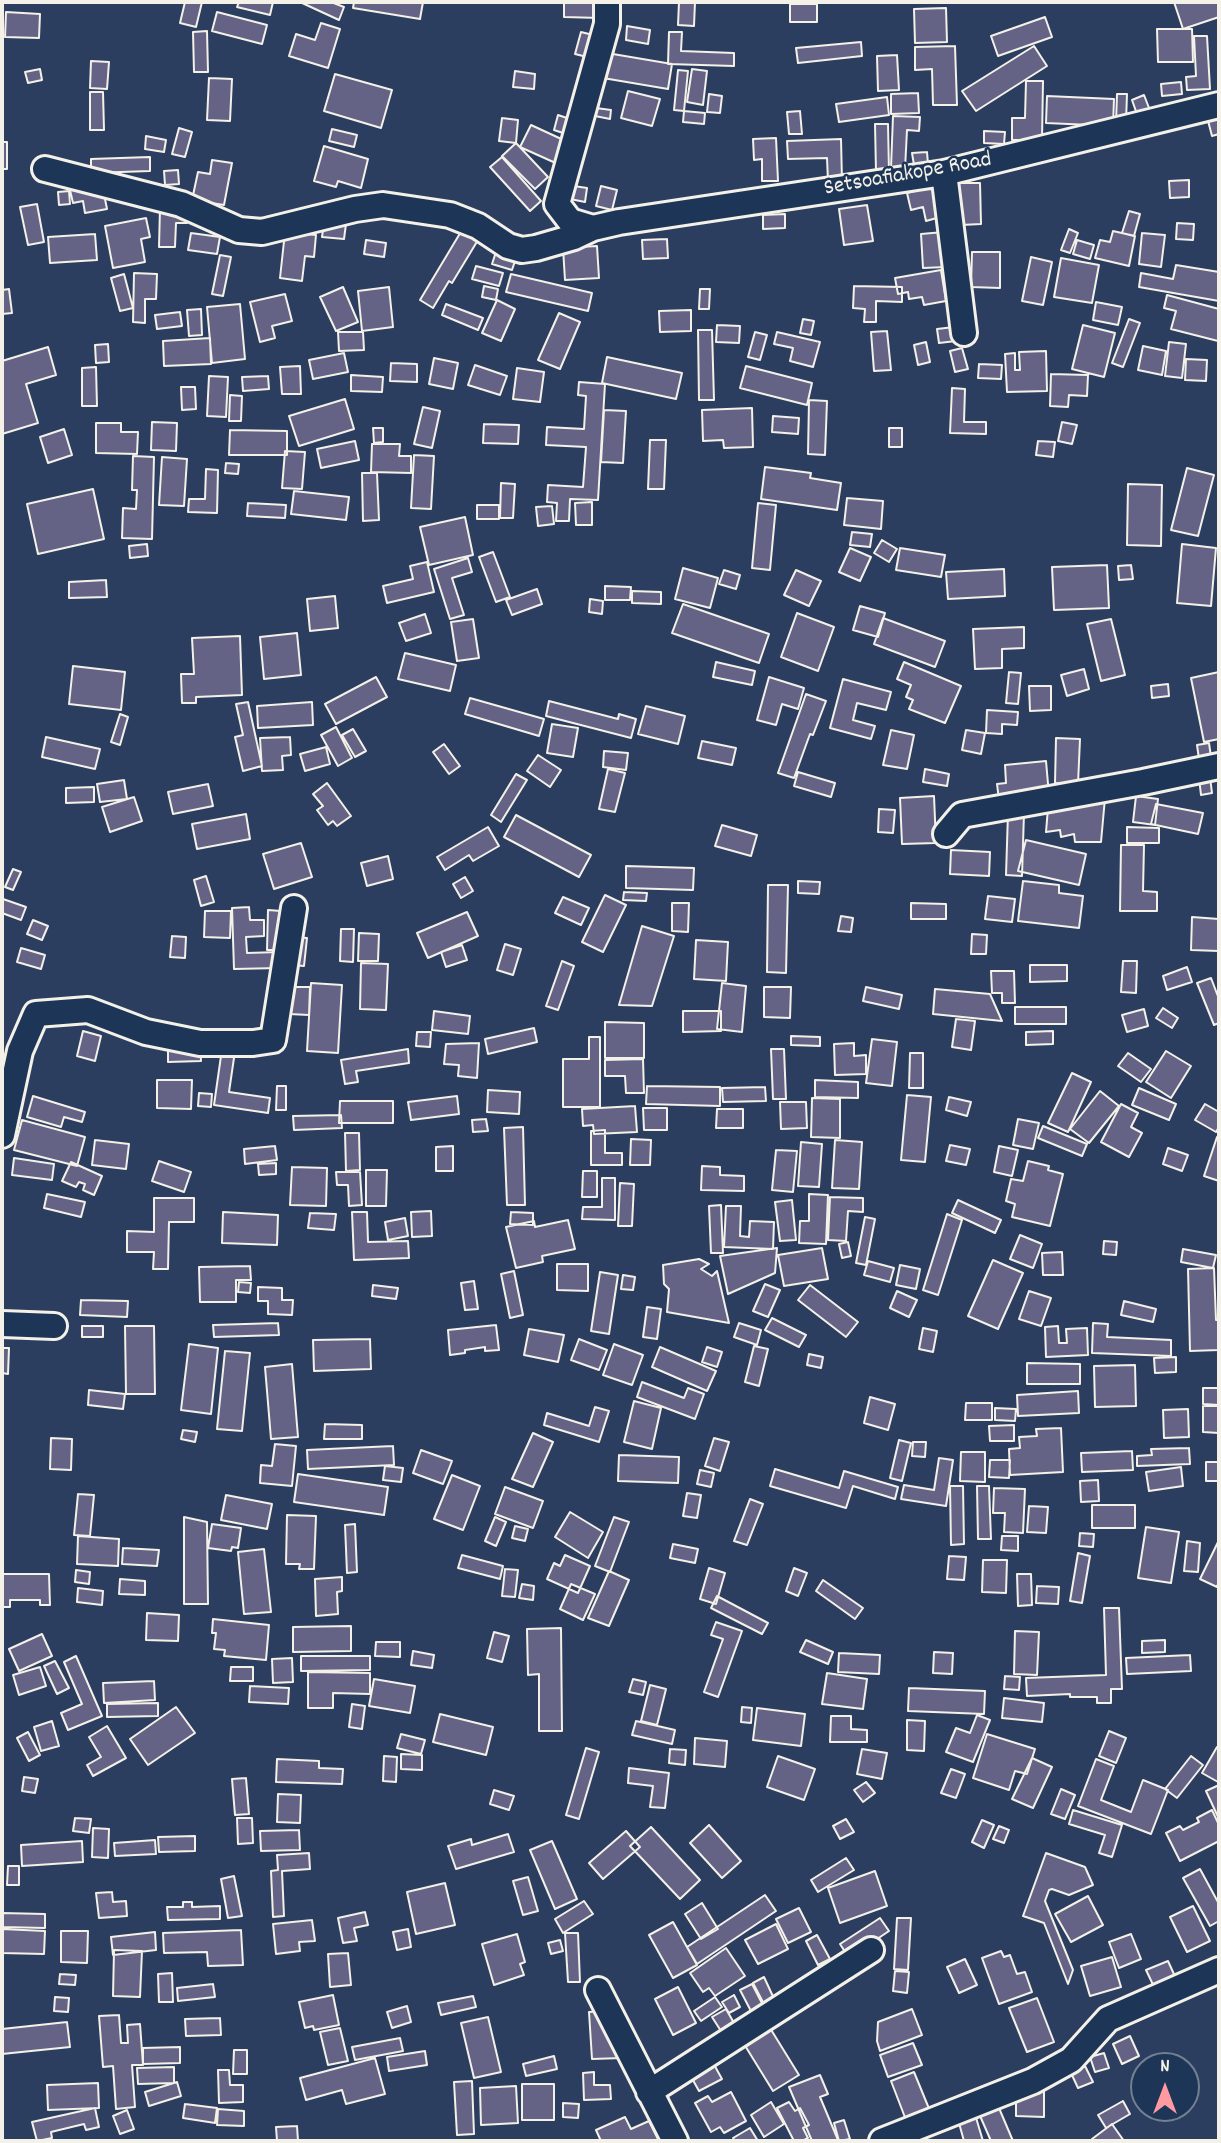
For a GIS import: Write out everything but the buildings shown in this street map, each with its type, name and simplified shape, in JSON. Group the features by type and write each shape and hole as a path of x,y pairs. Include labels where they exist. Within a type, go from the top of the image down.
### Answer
{"street":[{"path":"593,228 570,221 558,204 607,24 607,2"},
{"name":"Setsoafiakope Road","path":"45,169 181,204 239,230 262,232 355,209 383,205 450,215 478,226 508,246 522,250 619,222 944,173 1219,105"},
{"path":"944,173 964,332"},
{"path":"946,834 962,815 1219,766"},
{"path":"2,1135 20,1051 36,1014 88,1010 146,1032 200,1042 253,1043 273,1040 294,908"},
{"path":"2,1324 54,1326"},
{"path":"649,2092 871,1950"},
{"path":"882,2141 1033,2081 1070,2060 1108,2019 1219,1970"},
{"path":"598,1990 675,2141"}]}
